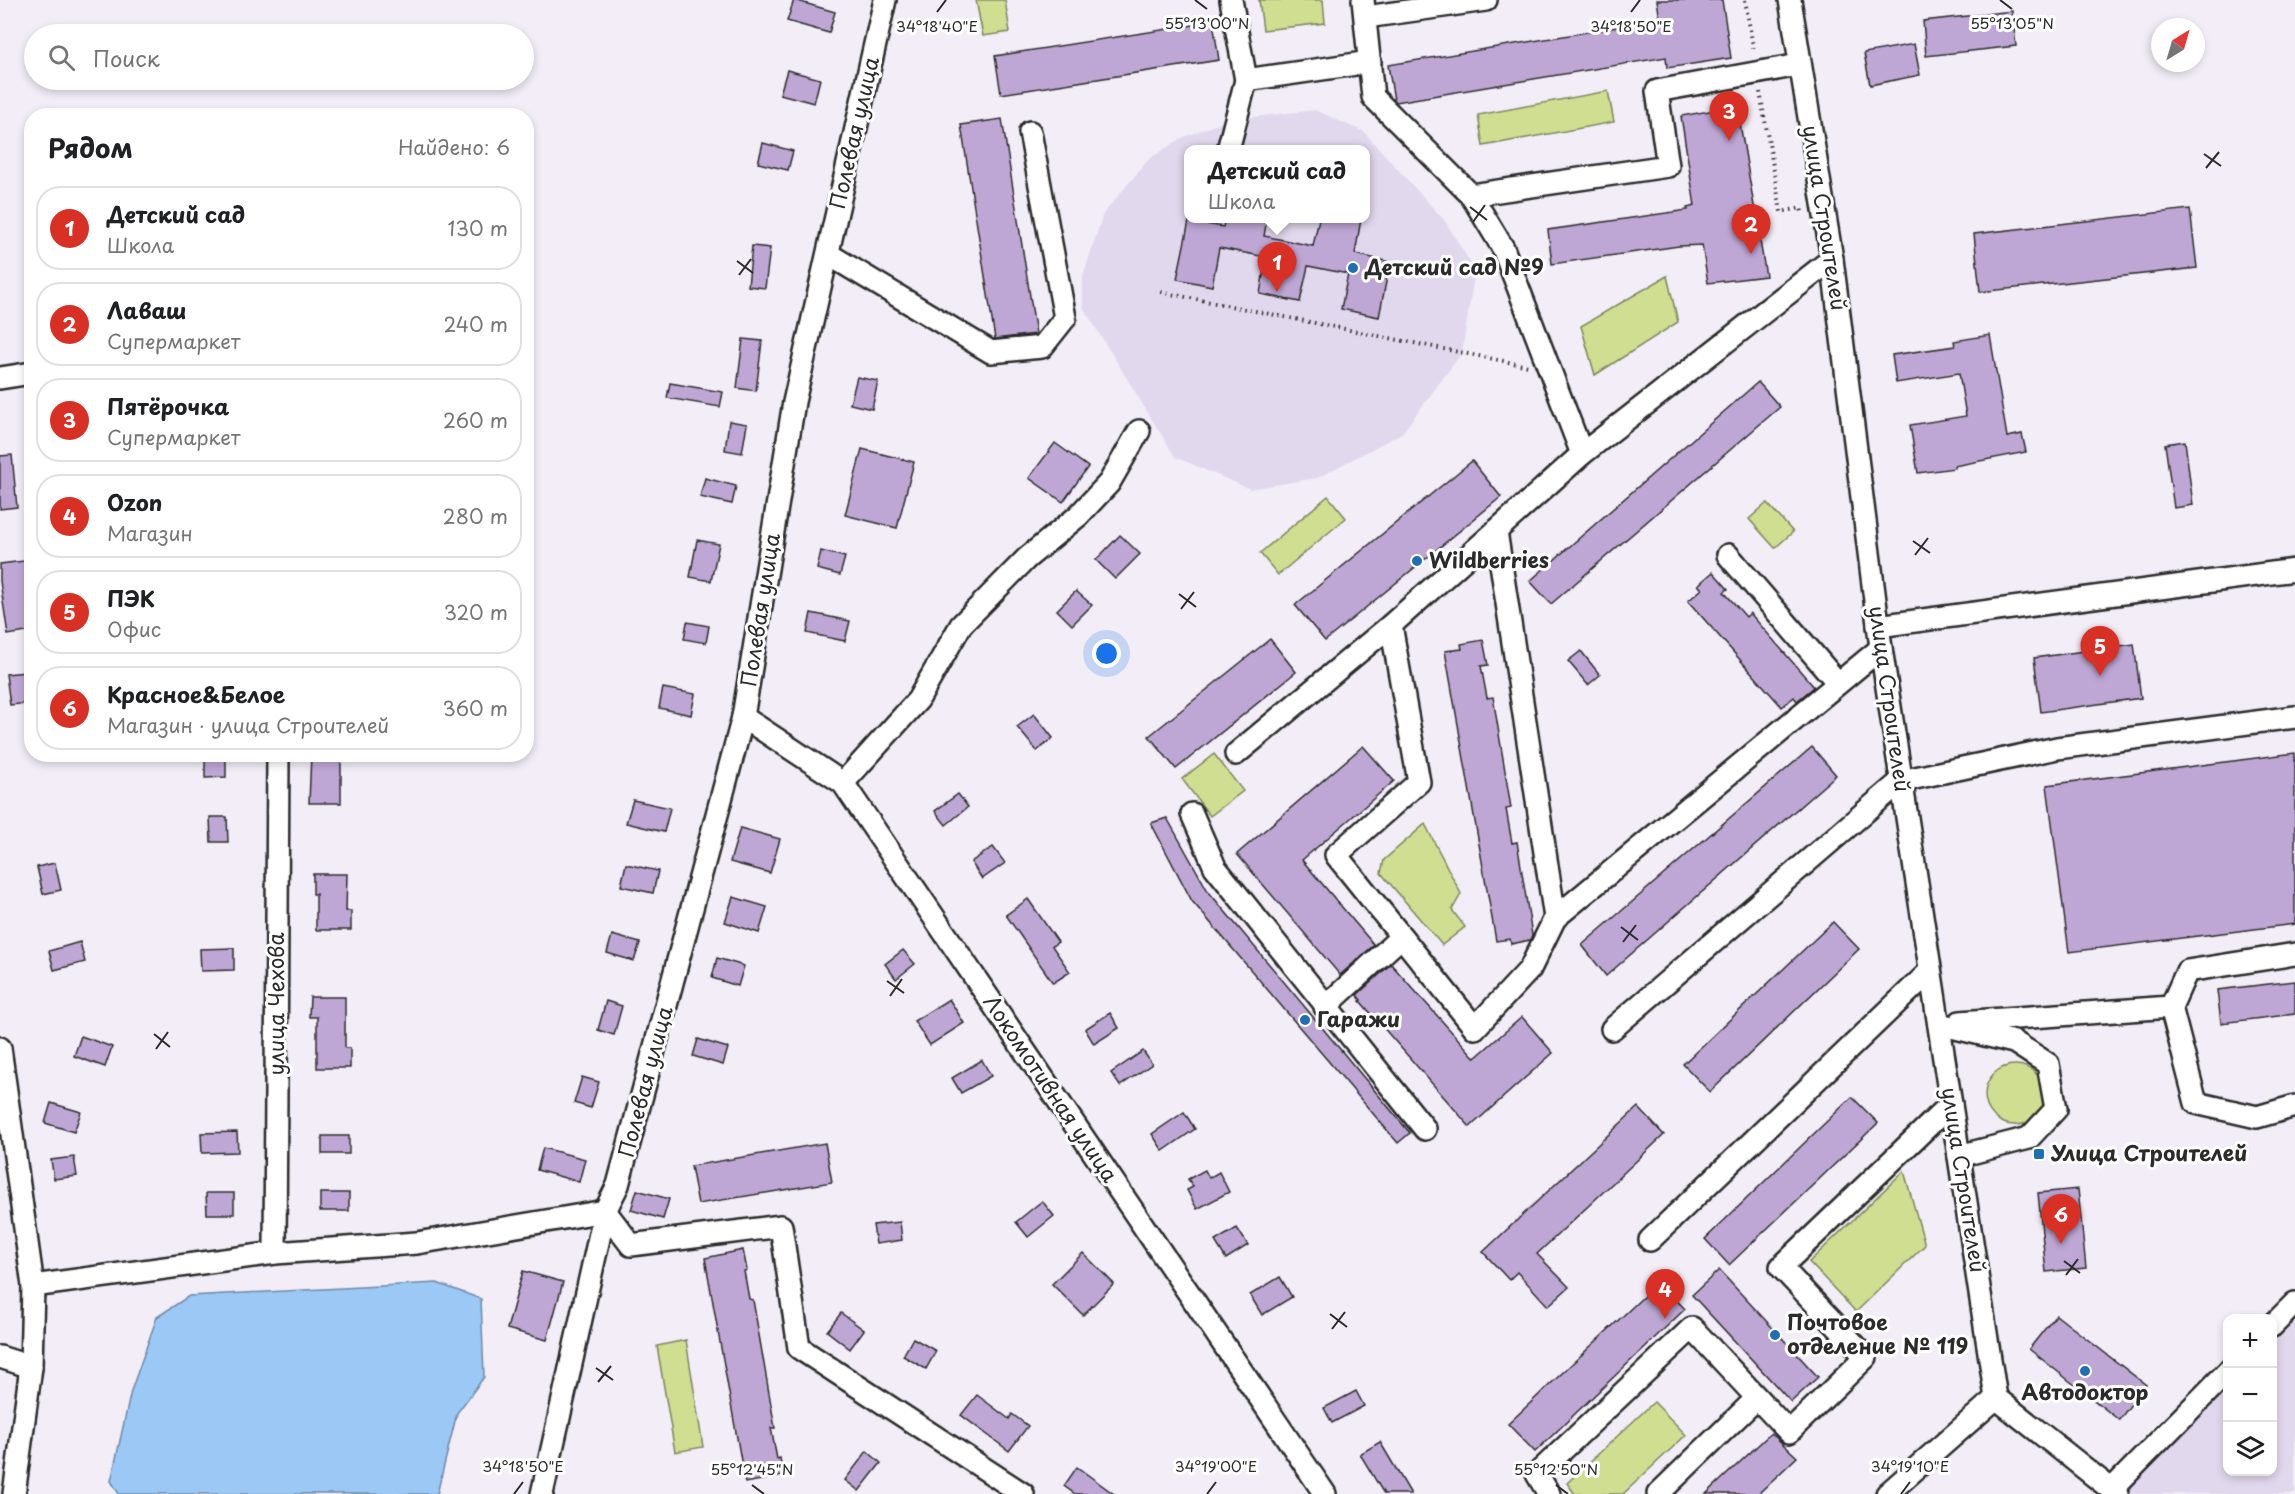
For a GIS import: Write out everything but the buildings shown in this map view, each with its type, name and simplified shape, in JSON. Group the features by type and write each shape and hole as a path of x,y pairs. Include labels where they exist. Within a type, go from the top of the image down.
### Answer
{"street":[{"name":"Полевая улица","path":"542,1494 605,1211 618,1185 743,717 794,402 885,0"},
{"path":"1229,145 1246,80 1231,0"},
{"path":"1486,0 1365,9 1373,97 1471,195 1503,248 1582,454"},
{"name":"улица Строителей","path":"1790,0 1832,259 1881,648 1996,1398"},
{"path":"1246,80 1370,62"},
{"path":"1471,195 1668,166 1657,91 1799,64"},
{"path":"828,254 990,352 1042,347 1065,318 1030,132"},
{"path":"1236,754 1391,625 1582,454 1832,259"},
{"path":"0,378 24,375"},
{"path":"843,783 918,700 961,625 1027,558 1078,516 1109,483 1139,431"},
{"path":"1496,531 1555,918"},
{"path":"1728,555 1838,683"},
{"path":"1878,626 2295,570"},
{"path":"1391,625 1419,782 1336,855 1474,1028 1530,969 1555,918 1881,648"},
{"name":"Локомотивная улица","path":"743,717 843,783 1325,1494"},
{"path":"1612,1029 1901,781 2057,748 2295,717"},
{"name":"улица Чехова","path":"276,1253 278,762"},
{"path":"1192,814 1215,867 1425,1129"},
{"path":"1325,1007 1401,937"},
{"path":"2295,954 2187,971 2171,1007 2196,1103 2257,1117 2295,1106"},
{"path":"1650,1240 1930,971"},
{"path":"1939,1024 2171,1007"},
{"path":"1939,1024 2014,1042 2048,1064 2056,1109 2029,1138 1959,1156"},
{"path":"0,1048 33,1286 31,1366 14,1494"},
{"path":"1549,1494 1537,1474 1692,1328 1789,1432 1866,1356 1781,1267 1951,1104"},
{"path":"33,1286 276,1253 417,1243 605,1211 631,1245 781,1226 799,1348 1023,1494"},
{"path":"2277,1321 2295,1303"},
{"path":"0,1357 31,1366"},
{"path":"1887,1494 1996,1398 2115,1492 2223,1376"},
{"path":"1658,1494 1757,1398"}],"path":[{"path":"1745,0 1781,212 1801,208 1803,219"},
{"path":"1161,292 1550,371"}],"shaded area":[{"path":"1315,110 1364,132 1445,221 1475,270 1462,353 1402,433 1317,478 1250,489 1175,457 1083,307 1083,276 1103,214 1149,159 1182,138 1227,120"},
{"path":"2295,1312 2295,1494 2124,1494 2117,1489 2223,1383 2223,1476 2277,1476 2277,1330"}],"green space":[{"path":"976,0 1005,0 1010,32 983,36"},
{"path":"1259,0 1323,0 1325,23 1263,30"},
{"path":"1608,91 1614,122 1483,146 1478,115"},
{"path":"1667,276 1678,322 1595,375 1581,326"},
{"path":"1328,496 1346,518 1278,575 1260,553"},
{"path":"1767,503 1793,532 1775,548 1749,519"},
{"path":"1214,754 1243,791 1210,816 1182,779"},
{"path":"1425,824 1461,894 1452,910 1465,927 1442,945 1381,873 1384,860"},
{"path":"2015,1065 2032,1070 2040,1078 2045,1095 2040,1112 2032,1120 2015,1125 1998,1120 1990,1112 1985,1095 1990,1078 1998,1070"},
{"path":"1904,1171 1925,1245 1856,1312 1809,1262"},
{"path":"686,1340 703,1447 675,1452 657,1346"},
{"path":"1654,1402 1686,1435 1623,1494 1575,1494 1567,1483"}],"water":[{"path":"437,1283 481,1299 484,1377 457,1413 437,1494 119,1494 111,1481 131,1391 157,1317 189,1296"}],"place":[{"name":"Пятёрочка","path":"1729,141"},
{"name":"Лаваш","path":"1751,254"},
{"name":"Детский сад №9","path":"1353,268"},
{"name":"Детский сад","path":"1277,292"},
{"name":"Wildberries","path":"1417,561"},
{"name":"ПЭК","path":"2100,676"},
{"name":"Гаражи","path":"1305,1020"},
{"name":"Улица Строителей","path":"2039,1154"},
{"name":"Красное&Белое","path":"2061,1244"},
{"name":"Ozon","path":"1665,1319"},
{"name":"Почтовое отделение № 119","path":"1775,1335"},
{"name":"Автодоктор","path":"2085,1371"}]}
